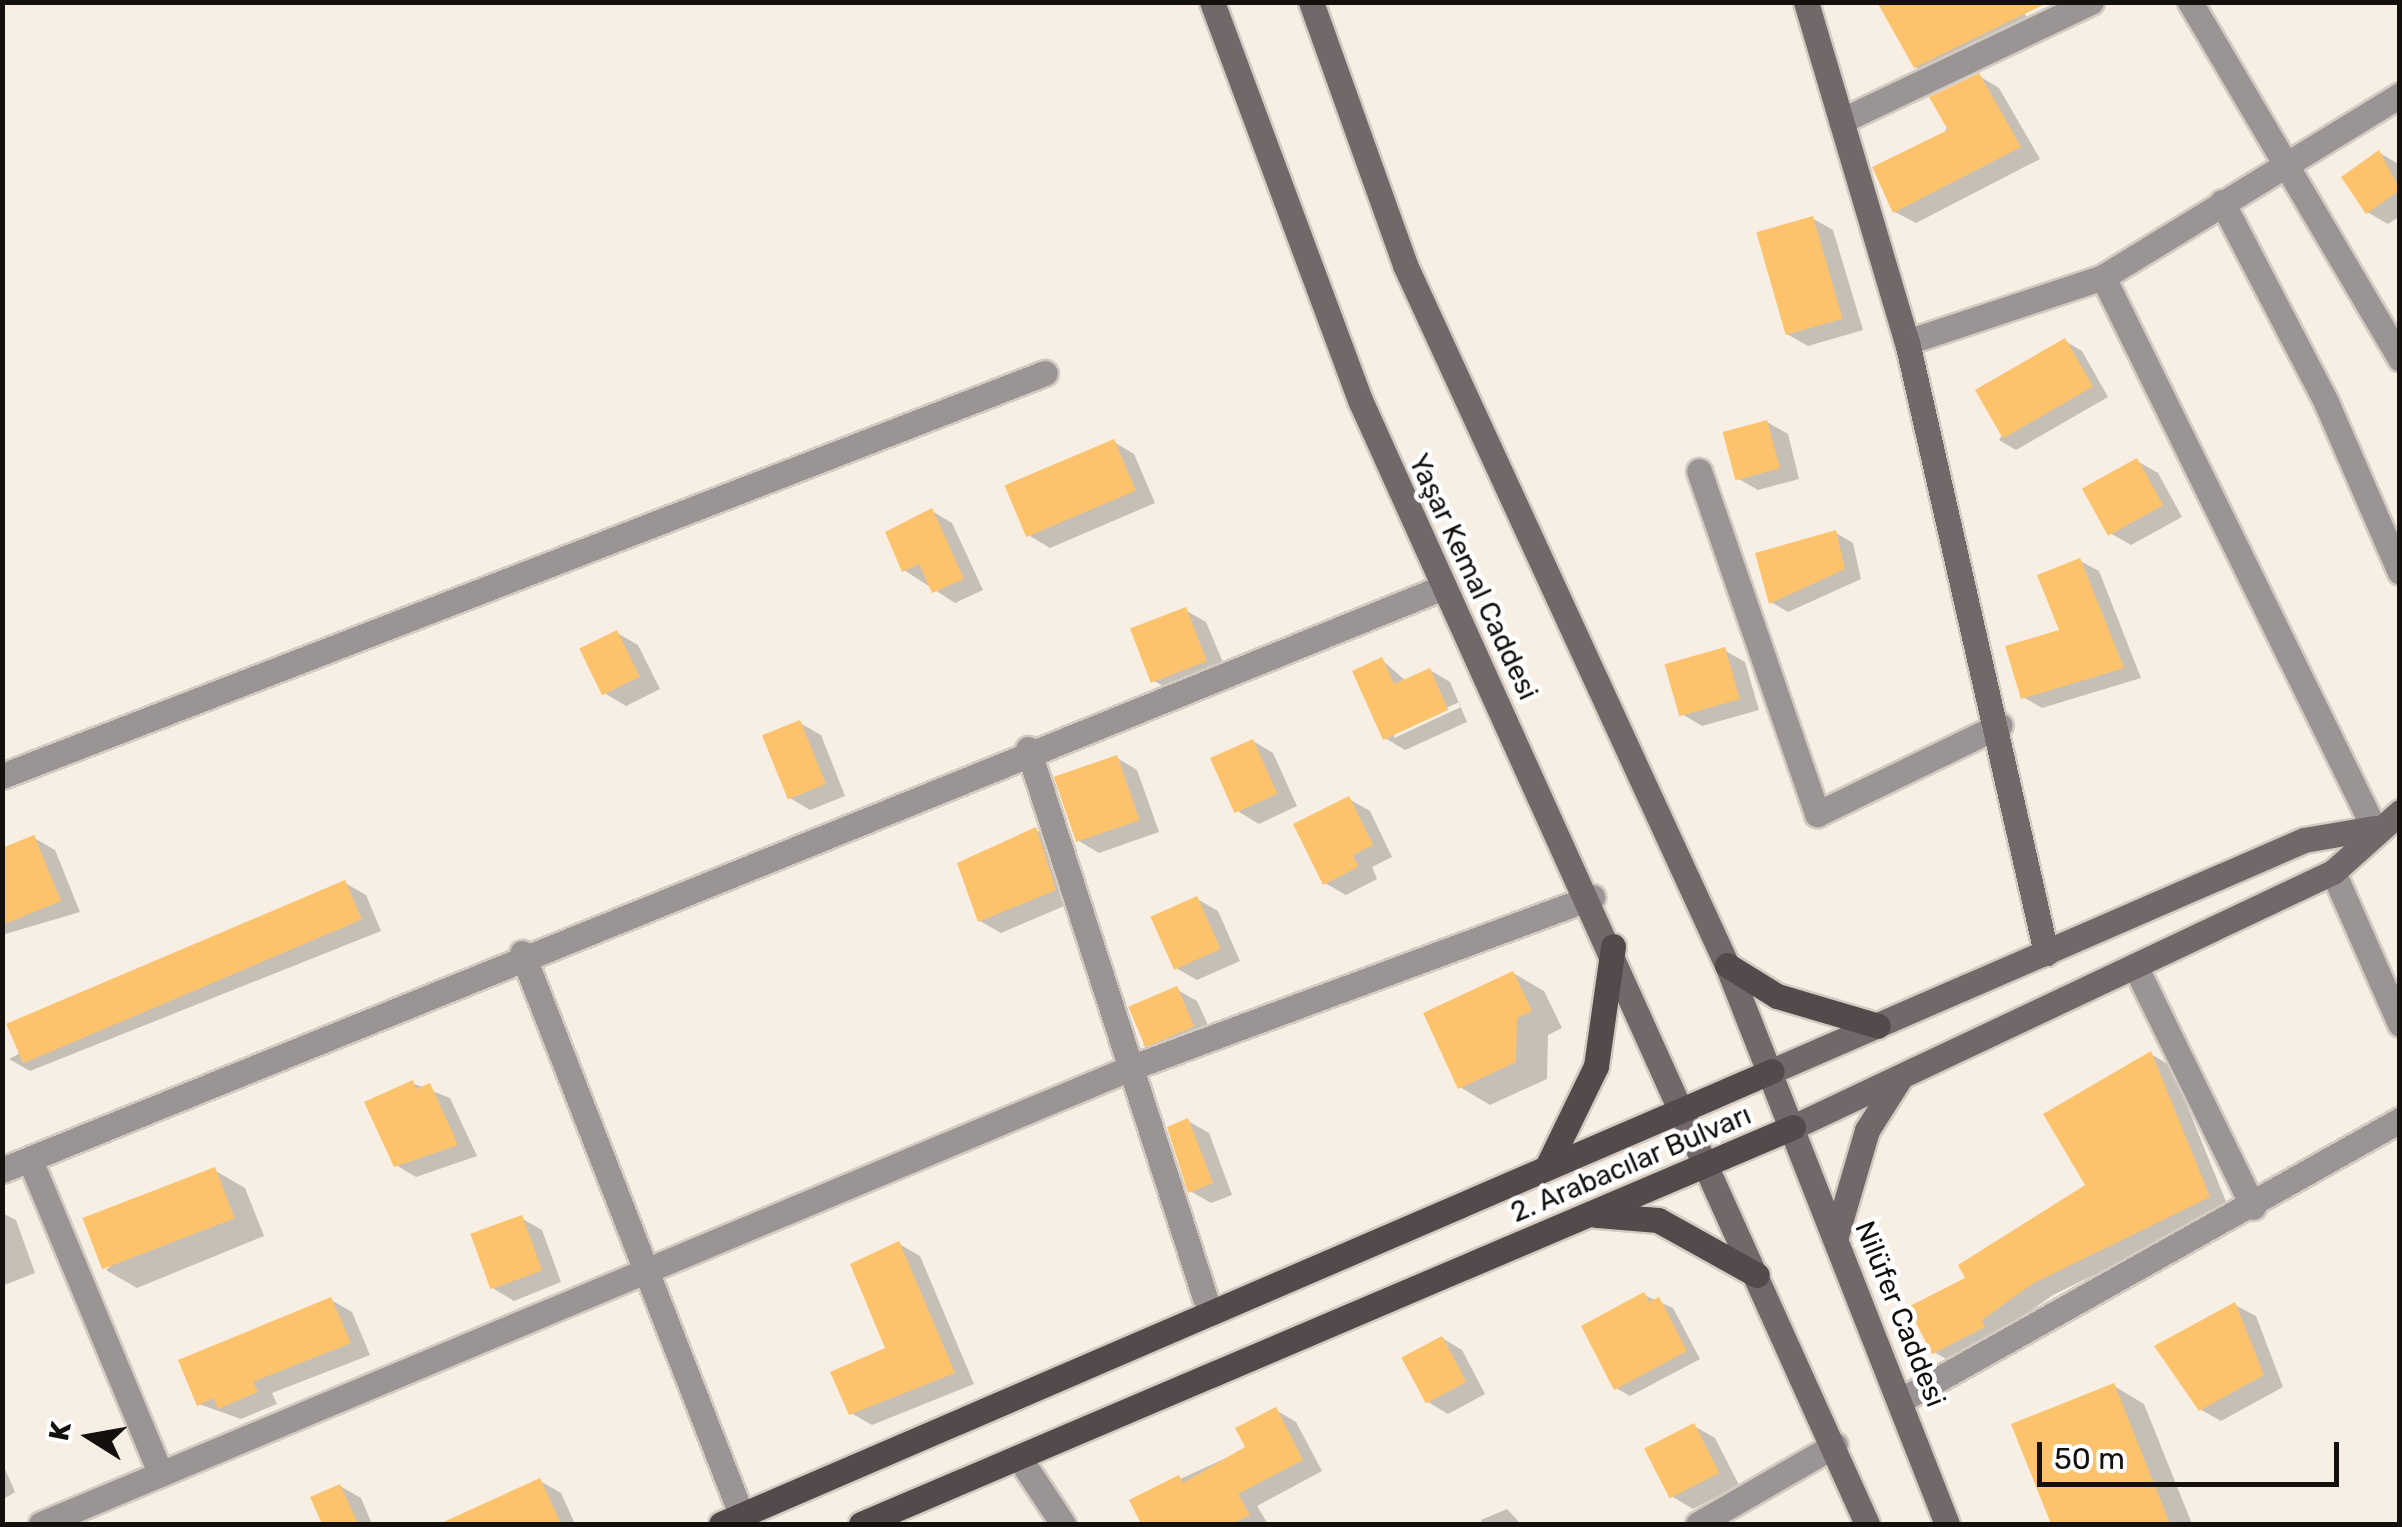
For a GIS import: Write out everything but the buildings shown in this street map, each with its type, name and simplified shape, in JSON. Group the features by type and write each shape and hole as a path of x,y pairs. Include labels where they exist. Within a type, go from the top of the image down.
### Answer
{"main road":[{"path":"1547,1167 1596,1066 1613,946"},
{"path":"1727,965 1777,996 1878,1026"},
{"path":"737,1521 1683,1107 1772,1072"},
{"name":"2. Arabacılar Bulvarı","path":"860,1524 1793,1127"},
{"path":"1591,1215 1658,1220 1758,1275"}],"street":[{"name":"Yaşar Kemal Caddesi","path":"1212,2 1353,382 1441,588 1592,897 1867,1524"},
{"path":"1311,2 1404,264 1727,965 1793,1127"},
{"path":"1806,2 1907,342 2000,725 2046,953"},
{"path":"1840,120 2092,2"},
{"path":"2190,2 2289,159 2400,359"},
{"path":"1907,342 2103,277 2289,159 2400,96"},
{"path":"2222,202 2326,402 2400,572"},
{"path":"1772,1072 2304,840 2374,828 2103,277"},
{"path":"2,776 1045,373"},
{"path":"1699,471 1817,814 2000,725"},
{"path":"2,1170 522,954 1441,588"},
{"path":"1028,750 1205,1298"},
{"name":"2. Arabacılar Bulvarı","path":"1793,1127 2333,872 2374,828 2400,812"},
{"path":"2333,872 2400,1024"},
{"path":"41,1524 650,1274 1130,1068 1592,897"},
{"path":"522,954 650,1274 737,1521"},
{"path":"2136,968 2254,1208"},
{"path":"1836,1236 1861,1146 1900,1078"},
{"path":"1904,1399 2254,1208 2400,1120"},
{"name":"Nilüfer Caddesi","path":"1793,1127 1904,1399 1947,1524"},
{"path":"30,1160 160,1474"},
{"path":"1698,1524 1835,1445"},
{"path":"1020,1458 1064,1524"}]}
